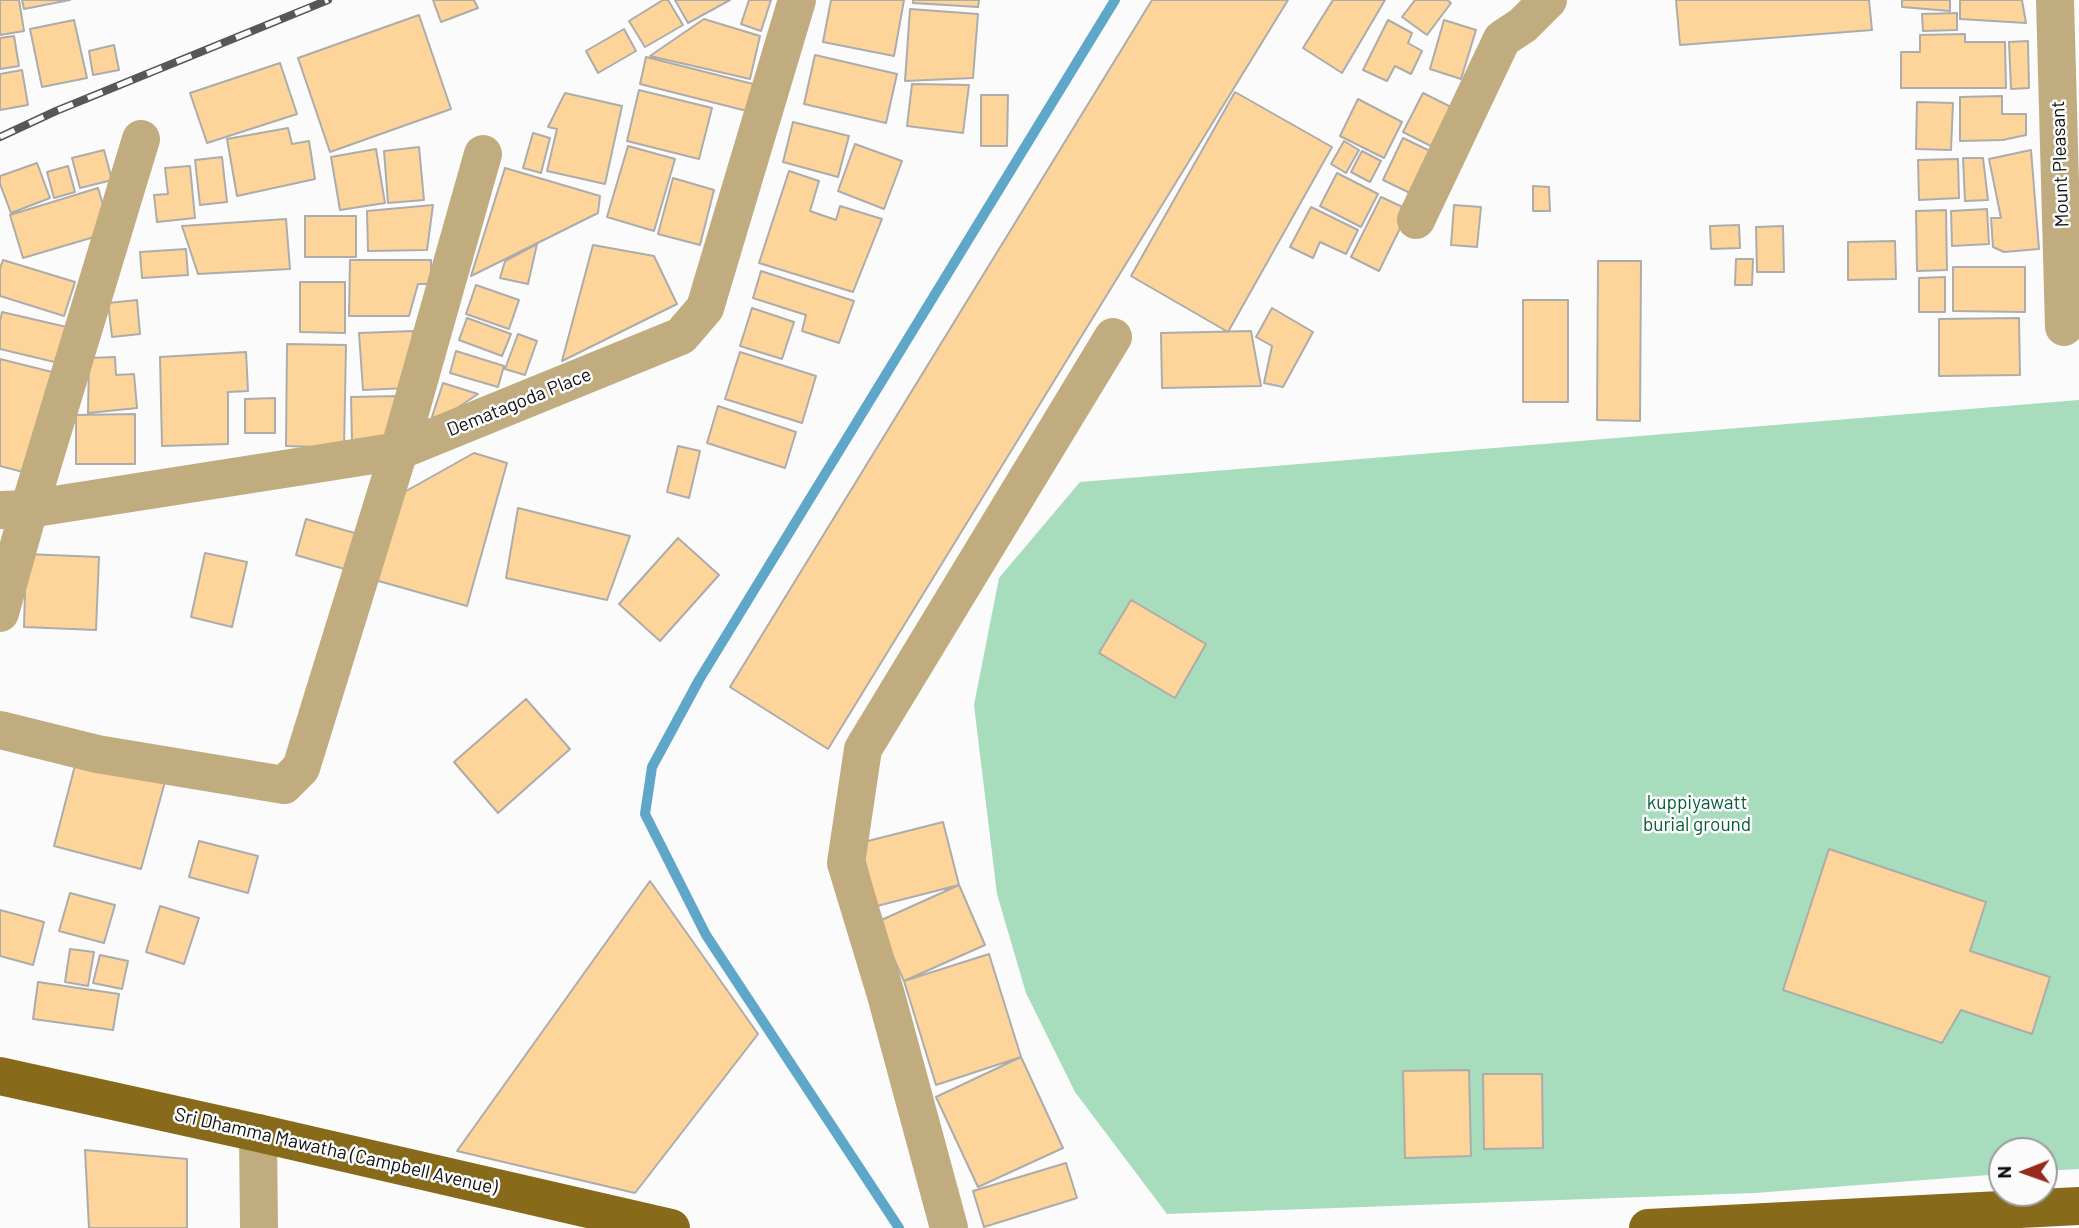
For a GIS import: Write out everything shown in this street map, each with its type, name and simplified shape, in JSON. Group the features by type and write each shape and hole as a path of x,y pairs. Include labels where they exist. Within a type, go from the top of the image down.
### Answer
{"main road":[{"name":"Sri Dhamma Mawatha (Campbell Avenue)","path":"0,1076 671,1228"},
{"path":"1672,1227 2015,1219 2079,1206"}],"street":[{"name":"Dematagoda Place","path":"14,510 399,451 681,336 705,308 797,0"},
{"path":"1416,220 1489,62 1502,40 1548,0"},
{"name":"Mount Pleasant","path":"2055,0 2064,327"},
{"path":"0,613 14,510 141,139"},
{"path":"0,730 97,754 284,785 302,768 399,451 483,154"},
{"path":"949,1228 886,995 846,863 863,749 1113,337"},
{"path":"258,1133 259,1228"}],"green space":[{"name":"kuppiyawatt burial ground","path":"2079,400 2079,1169 2058,1170 2058,1137 1988,1137 1988,1175 1755,1193 1167,1214 1075,1092 1026,993 997,894 974,705 999,578 1080,482"}],"building":[{"path":"0,0 19,0 24,31 0,35"},
{"path":"22,0 70,0 24,9"},
{"path":"433,0 474,0 478,8 441,22"},
{"path":"663,0 668,0 683,25 645,47 629,21"},
{"path":"675,0 730,0 688,23"},
{"path":"749,0 771,0 761,31 741,24"},
{"path":"831,0 904,0 894,56 823,42"},
{"path":"913,0 979,0 978,7 913,3"},
{"path":"1152,0 1288,0 828,749 730,687"},
{"path":"1333,0 1385,0 1342,73 1303,48"},
{"path":"1415,0 1447,0 1451,3 1427,35 1402,17"},
{"path":"1676,0 1869,0 1872,30 1680,45"},
{"path":"1902,0 1950,0 1950,11 1902,7"},
{"path":"1960,0 2022,0 2026,23 1960,19"},
{"path":"910,9 978,14 973,78 905,81"},
{"path":"1957,13 1957,30 1923,31 1922,14"},
{"path":"419,15 451,109 330,152 298,58"},
{"path":"704,19 760,36 750,79 650,56"},
{"path":"74,20 87,78 42,87 30,29"},
{"path":"1388,20 1412,33 1408,43 1422,51 1411,74 1395,66 1387,81 1363,70"},
{"path":"1444,20 1476,30 1461,79 1430,69"},
{"path":"624,29 636,51 598,73 586,51"},
{"path":"1965,34 1965,42 2005,42 2006,88 1901,88 1901,52 1920,52 1920,35"},
{"path":"14,36 19,66 0,69 0,38"},
{"path":"2028,41 2029,88 2011,89 2009,42"},
{"path":"114,45 119,70 93,75 89,51"},
{"path":"815,55 897,74 886,123 804,104"},
{"path":"646,57 757,85 751,112 640,84"},
{"path":"280,63 297,114 207,143 190,93"},
{"path":"22,70 28,105 0,110 0,74"},
{"path":"912,84 969,85 963,133 907,126"},
{"path":"639,90 712,108 699,159 627,141"},
{"path":"1235,92 1332,147 1228,332 1131,276"},
{"path":"565,93 622,106 605,184 547,171 557,129 548,127"},
{"path":"1423,93 1451,107 1431,146 1403,132"},
{"path":"981,95 1008,95 1007,146 981,146"},
{"path":"2002,96 2002,114 2026,114 2026,135 2003,140 1960,141 1960,97"},
{"path":"1358,99 1402,122 1384,158 1340,136"},
{"path":"1917,102 1953,103 1951,150 1916,149"},
{"path":"793,122 849,136 838,177 783,162"},
{"path":"288,128 292,144 309,141 315,179 237,196 227,139"},
{"path":"533,133 550,138 541,173 523,168"},
{"path":"1403,138 1430,151 1410,193 1383,180"},
{"path":"1344,141 1359,150 1346,173 1331,164"},
{"path":"855,144 902,161 884,209 838,191"},
{"path":"628,146 675,159 654,231 607,217"},
{"path":"419,147 424,200 388,203 384,151"},
{"path":"376,149 385,203 340,210 331,157"},
{"path":"104,150 112,180 80,188 72,158"},
{"path":"2031,150 2039,249 2004,252 1993,247 1991,218 2001,218 1989,159"},
{"path":"1362,151 1381,161 1370,182 1351,172"},
{"path":"222,157 227,202 200,205 195,160"},
{"path":"1963,158 1983,158 1988,200 1965,201"},
{"path":"1958,159 1959,198 1919,200 1918,160"},
{"path":"37,163 50,198 11,213 0,184 0,176"},
{"path":"68,166 75,192 54,198 47,172"},
{"path":"190,166 195,218 157,222 154,195 168,194 165,168"},
{"path":"505,168 600,196 598,213 471,276"},
{"path":"789,171 819,181 810,211 836,220 840,206 882,219 853,292 759,263"},
{"path":"1337,173 1378,194 1361,227 1320,206"},
{"path":"673,178 714,190 700,245 658,234"},
{"path":"1533,186 1549,187 1550,211 1533,211"},
{"path":"98,188 111,232 23,258 10,215"},
{"path":"1381,197 1409,210 1379,271 1351,257"},
{"path":"433,205 427,250 368,251 367,211"},
{"path":"1454,205 1481,207 1477,247 1451,245"},
{"path":"1311,207 1358,230 1346,254 1320,242 1313,258 1290,247"},
{"path":"1987,209 1989,244 1952,246 1951,211"},
{"path":"1946,210 1947,270 1917,271 1916,211"},
{"path":"305,216 356,216 356,257 305,257"},
{"path":"286,219 290,269 198,274 182,226"},
{"path":"1739,225 1740,248 1711,249 1710,226"},
{"path":"1783,226 1784,272 1757,272 1756,227"},
{"path":"1895,241 1896,279 1848,280 1848,242"},
{"path":"537,244 528,284 500,278 505,261"},
{"path":"593,245 654,256 677,304 562,361"},
{"path":"186,249 188,275 142,278 140,252"},
{"path":"1736,259 1753,259 1752,285 1735,285"},
{"path":"3,260 75,282 64,316 0,296 0,268"},
{"path":"350,260 431,260 431,284 418,284 409,316 349,316"},
{"path":"1598,261 1641,261 1640,421 1597,420"},
{"path":"1953,267 2025,267 2025,312 1953,311"},
{"path":"761,271 854,301 839,343 802,331 806,315 753,298"},
{"path":"1945,277 1945,312 1919,312 1919,278"},
{"path":"300,282 345,282 345,333 300,332"},
{"path":"476,285 519,300 509,329 466,314"},
{"path":"137,300 140,334 112,337 108,303"},
{"path":"1523,300 1568,300 1568,402 1523,402"},
{"path":"752,308 794,322 782,359 740,346"},
{"path":"1272,308 1313,332 1283,387 1264,383 1272,346 1256,337"},
{"path":"2,312 71,328 63,364 0,349"},
{"path":"467,318 511,334 502,356 459,340"},
{"path":"2019,318 2020,375 1939,376 1939,319"},
{"path":"413,331 408,388 363,390 359,333"},
{"path":"1251,331 1261,386 1162,388 1161,333"},
{"path":"518,334 537,341 525,375 505,369"},
{"path":"287,344 346,345 344,448 286,446"},
{"path":"456,351 504,366 498,387 450,373"},
{"path":"246,352 248,391 228,392 228,444 162,446 160,357"},
{"path":"740,352 816,376 802,423 725,399"},
{"path":"115,357 116,375 134,374 137,408 88,413 89,358"},
{"path":"0,359 52,372 27,473 0,466"},
{"path":"443,383 478,394 442,418 432,417"},
{"path":"399,396 391,440 352,441 351,397"},
{"path":"275,398 275,433 245,433 245,399"},
{"path":"718,406 796,432 785,468 707,443"},
{"path":"135,414 135,464 76,464 76,415"},
{"path":"678,446 700,451 689,498 667,492"},
{"path":"474,453 507,463 467,606 375,580 399,495"},
{"path":"518,508 630,536 607,600 506,578"},
{"path":"306,519 358,534 348,570 296,555"},
{"path":"678,538 719,575 660,641 619,604"},
{"path":"205,553 247,562 232,627 191,617"},
{"path":"26,554 99,557 96,630 24,627"},
{"path":"1131,600 1206,644 1175,698 1099,653"},
{"path":"526,699 570,749 498,813 454,762"},
{"path":"78,754 166,778 141,869 54,846"},
{"path":"943,822 959,885 877,906 860,843"},
{"path":"199,841 258,856 248,893 189,877"},
{"path":"1829,849 1986,902 1970,951 2050,977 2032,1034 1961,1010 1942,1043 1783,990"},
{"path":"650,881 758,1034 635,1193 457,1151"},
{"path":"959,885 985,945 904,981 877,922"},
{"path":"70,893 115,905 104,943 59,931"},
{"path":"160,906 199,918 184,964 146,952"},
{"path":"0,910 44,922 33,965 0,956"},
{"path":"70,949 94,952 88,986 65,982"},
{"path":"989,954 1021,1057 936,1085 904,981"},
{"path":"100,955 128,961 122,989 93,983"},
{"path":"38,982 119,994 113,1030 33,1019"},
{"path":"1021,1057 1063,1148 978,1187 936,1097"},
{"path":"1469,1070 1471,1156 1405,1158 1403,1071"},
{"path":"1483,1074 1542,1074 1543,1148 1484,1149"},
{"path":"85,1150 187,1159 187,1228 89,1228"},
{"path":"1066,1163 1077,1198 984,1227 973,1191"}],"waterway":[{"path":"899,1228 706,935 645,814 652,767 699,680 1115,0"}],"railway":[{"path":"0,137 56,111 328,0"}]}
